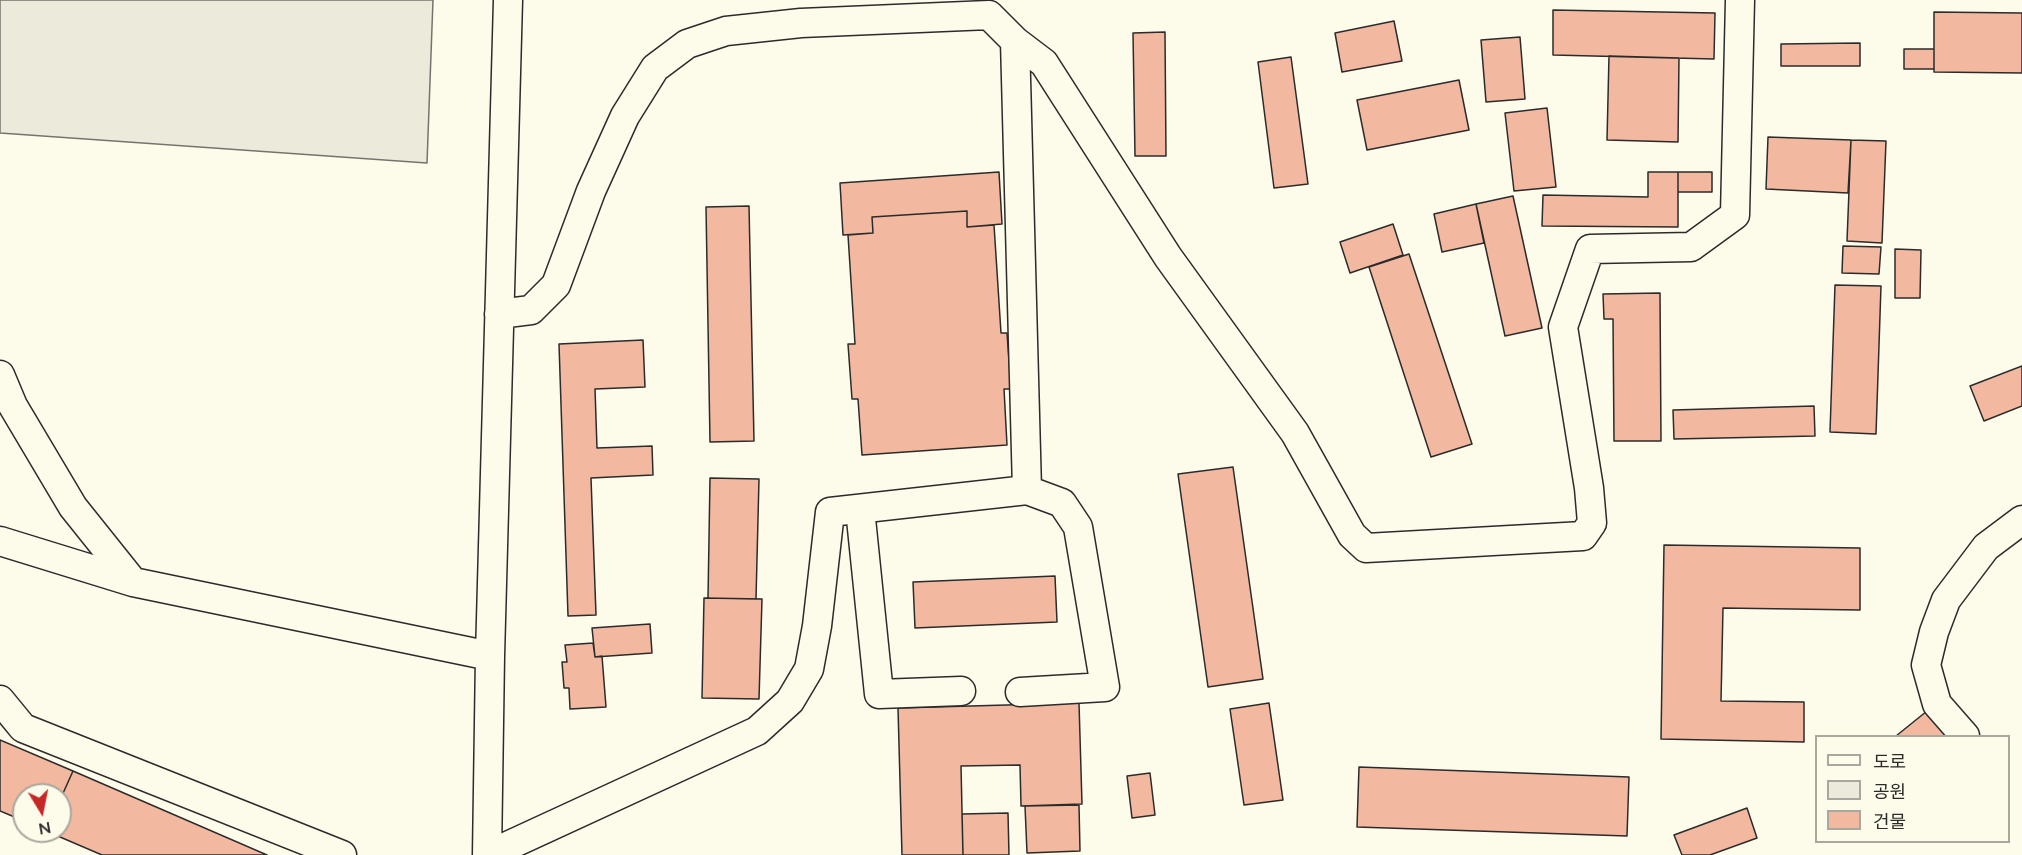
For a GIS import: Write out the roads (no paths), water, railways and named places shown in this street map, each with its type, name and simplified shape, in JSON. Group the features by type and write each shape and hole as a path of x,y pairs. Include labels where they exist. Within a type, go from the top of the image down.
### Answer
{"street":[{"path":"508,0 490,656 488,855 757,730 790,700 809,669 817,626 830,512 1027,490 1062,503 1078,527 1105,687 1020,692"},
{"path":"499,314 531,310 556,285 591,191 625,116 655,68 687,44 726,31 801,23 989,15 1015,41 1044,63 1168,257 1295,433 1352,535 1366,548 1583,537 1592,523 1589,488 1563,327 1590,249 1691,247 1735,214 1740,0"},
{"path":"1015,41 1027,490"},
{"path":"0,375 13,406 73,507 133,582"},
{"path":"860,509 879,694 961,691"},
{"path":"1964,735 1936,704 1926,665 1934,632 1946,600 1986,547 2022,520"},
{"path":"0,541 133,582 490,656"},
{"path":"0,700 23,728 342,855"}]}
